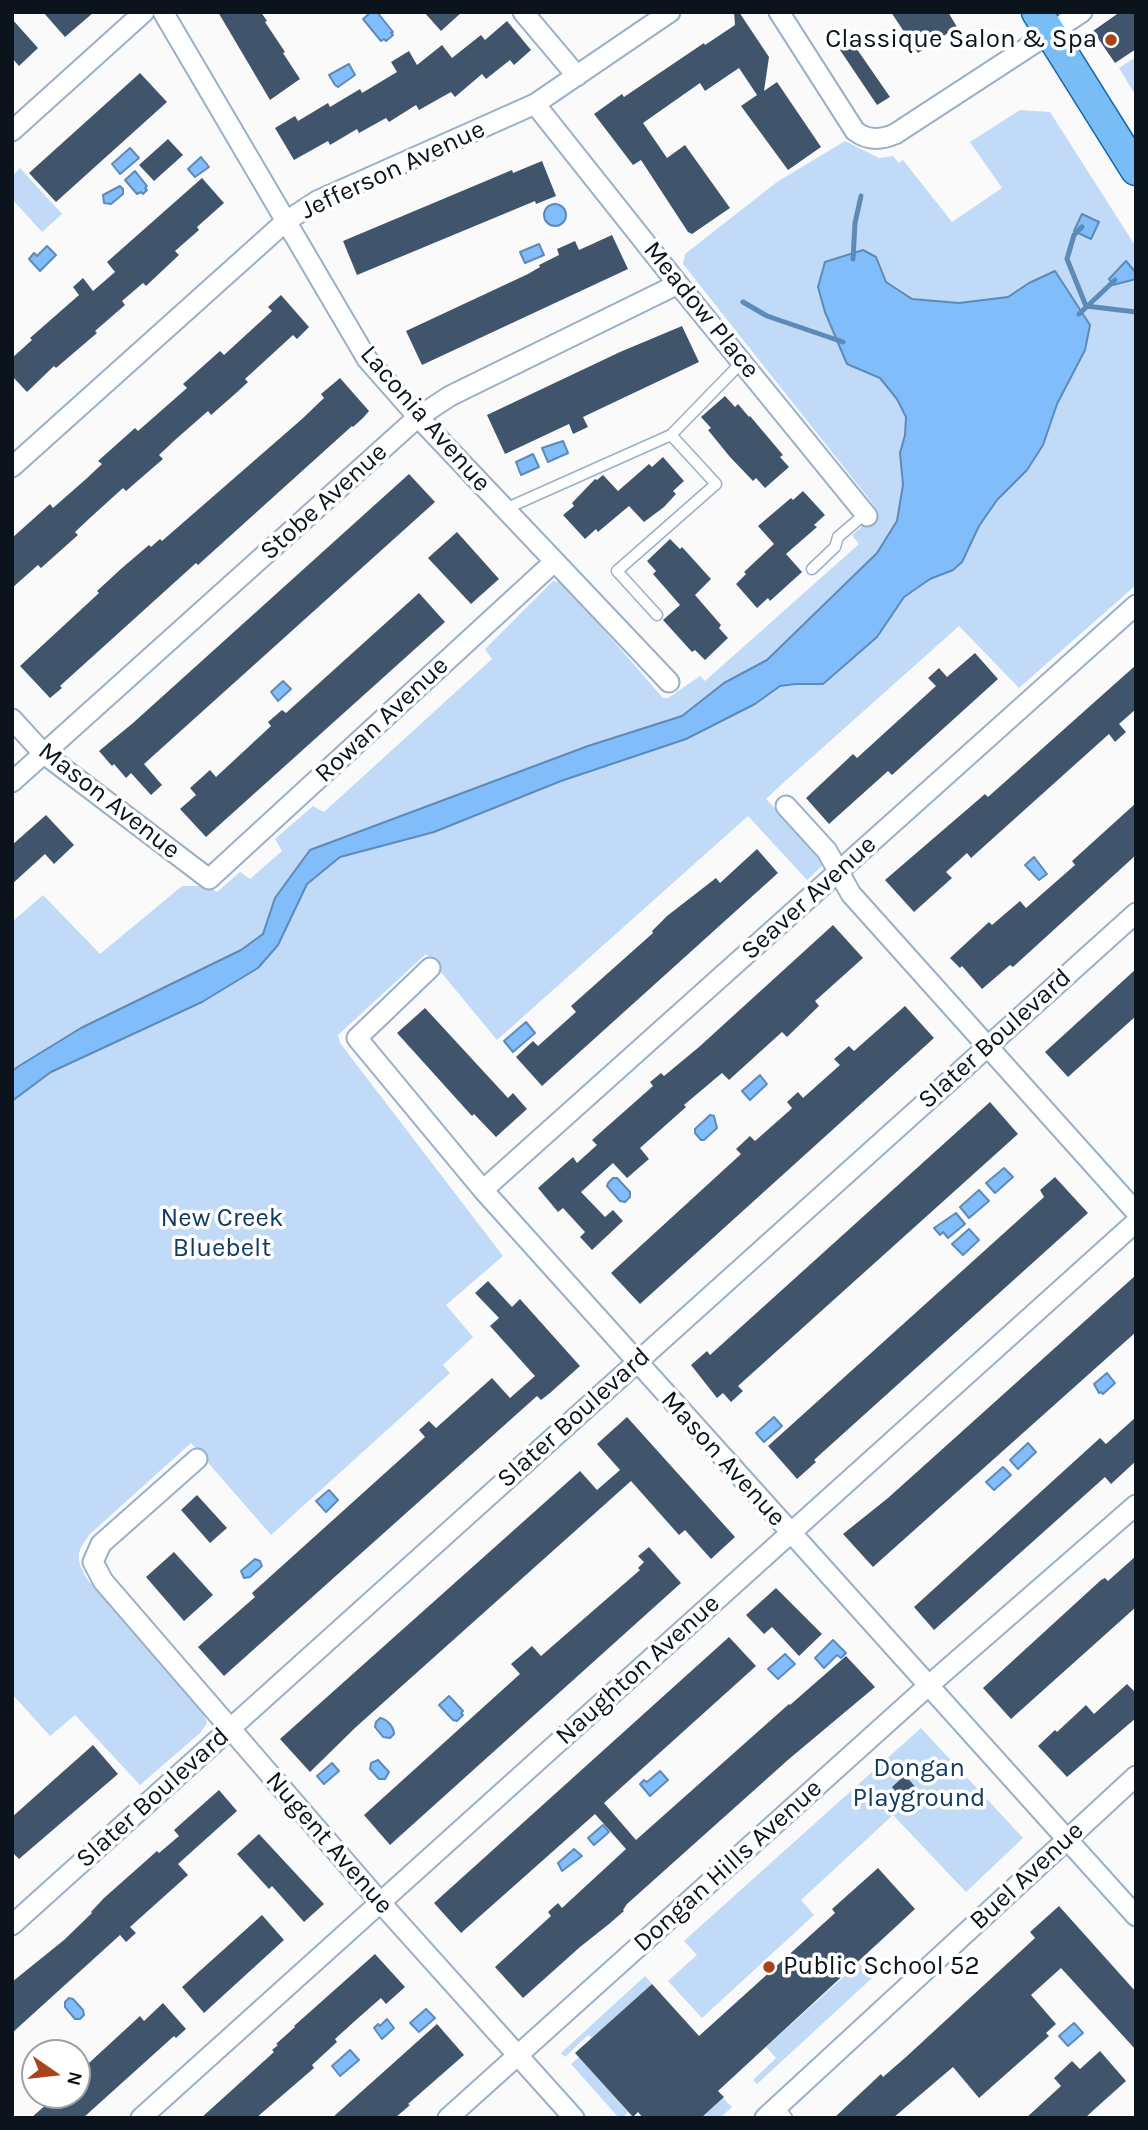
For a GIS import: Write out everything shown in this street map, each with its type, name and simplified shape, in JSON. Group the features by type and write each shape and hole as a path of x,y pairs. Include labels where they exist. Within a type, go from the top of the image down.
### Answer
{"main road":[{"path":"1043,23 1136,170"}],"street":[{"path":"12,131 144,12"},
{"name":"Laconia Avenue","path":"163,12 367,359 418,417 669,682"},
{"path":"523,12 577,76"},
{"name":"Jefferson Avenue","path":"12,467 285,222 317,201 535,104 670,12"},
{"path":"779,12 855,131 863,137 877,139 895,134 1043,23 1082,12"},
{"name":"Meadow Place","path":"535,104 867,515"},
{"name":"Stobe Avenue","path":"12,782 418,417 450,396 678,284"},
{"name":"Rowan Avenue","path":"209,879 554,562"},
{"name":"Seaver Avenue","path":"483,1190 1136,605"},
{"name":"Mason Avenue","path":"12,719 43,753 209,879"},
{"path":"786,806 827,851 851,894 1136,1212"},
{"name":"Slater Boulevard","path":"12,1924 1136,913"},
{"name":"Mason Avenue","path":"430,968 357,1038 483,1190 1136,1916"},
{"name":"Naughton Avenue","path":"141,2118 1136,1222"},
{"name":"Nugent Avenue","path":"197,1459 101,1544 93,1562 103,1581 380,1902 574,2118"},
{"name":"Dongan Hills Avenue","path":"448,2118 928,1686 1136,1505"},
{"name":"Buel Avenue","path":"777,2114 1136,1776"}],"lane":[{"path":"505,509 671,435 743,362"},
{"path":"657,615 617,571 716,484 671,435"},
{"path":"812,569 835,547 838,537 867,515"}],"green space":[{"path":"1136,57 1136,96 1119,68"},
{"name":"New Creek Bluebelt","path":"1020,110 1050,112 1136,247 1136,585 1019,688 959,626 783,783 766,799 824,860 823,865 807,880 748,816 497,1040 426,954 338,1035 340,1043 503,1256 446,1305 473,1337 443,1365 450,1373 271,1535 191,1443 90,1534 79,1556 87,1579 204,1714 207,1723 200,1733 140,1785 75,1715 50,1736 12,1694 12,922 43,895 100,954 182,886 208,886 217,892 240,872 250,879 282,851 275,839 313,806 324,812 492,659 485,649 553,581 562,583 569,590 663,698 668,698 700,676 705,681 859,544 852,535 876,515 873,504 683,264 685,254 777,182 845,141 879,158 893,156 899,163 903,160 952,222 1002,188 970,142"},
{"path":"20,168 62,214 42,232 12,199 12,176"},
{"name":"Dongan Playground","path":"921,1728 1023,1838 966,1892 893,1815 801,1900 814,1915 702,2018 668,1981 697,1955 684,1941"},
{"path":"859,1963 872,1978 757,2084 753,2080 776,2058 766,2047"},
{"path":"645,1976 652,1984 592,2038 588,2035 565,2057 561,2053"},
{"path":"579,2057 628,2112 623,2118 619,2118 571,2064"},
{"path":"723,2098 732,2107 720,2118 701,2118"}],"water":[{"path":"371,12 377,12 393,32 386,41 381,41 363,19"},
{"path":"349,64 355,75 338,87 329,75"},
{"path":"130,148 139,158 120,174 112,164"},
{"path":"201,157 209,167 195,177 188,169"},
{"path":"135,171 147,186 143,194 137,194 125,180"},
{"path":"120,186 123,194 111,204 104,203 103,195"},
{"path":"555,204 563,207 566,215 563,223 555,226 547,223 544,215 547,207"},
{"path":"1082,214 1099,222 1091,239 1074,231"},
{"path":"539,244 544,255 525,263 520,252"},
{"path":"47,246 56,255 40,271 29,259 34,253 37,256"},
{"path":"863,250 876,257 886,282 912,299 959,303 1008,297 1055,271 1090,325 1085,350 1057,404 1043,445 1027,470 997,500 979,526 962,562 953,570 930,579 904,597 877,637 823,684 780,686 755,704 686,739 561,781 434,832 340,857 307,884 278,945 258,968 202,1002 51,1072 12,1101 12,1071 19,1066 81,1028 241,950 263,934 275,898 310,850 588,746 682,716 724,683 767,660 877,553 897,521 903,485 900,453 906,417 897,399 880,378 847,364 825,312 818,287 825,262"},
{"path":"1126,261 1136,273 1136,279 1113,285 1109,279"},
{"path":"563,441 568,453 548,462 542,448"},
{"path":"533,454 539,467 521,475 516,462"},
{"path":"283,681 291,689 278,701 271,692"},
{"path":"1034,857 1047,874 1039,880 1025,865"},
{"path":"526,1022 535,1033 513,1052 504,1041"},
{"path":"760,1075 767,1084 750,1100 742,1091"},
{"path":"710,1115 714,1116 717,1128 701,1140 695,1129"},
{"path":"1004,1168 1013,1177 995,1193 986,1183"},
{"path":"613,1178 617,1178 630,1192 630,1197 625,1202 620,1201 607,1186"},
{"path":"979,1190 989,1201 969,1218 960,1207"},
{"path":"956,1213 965,1224 948,1238 943,1232 940,1235 934,1228"},
{"path":"969,1229 979,1240 963,1255 952,1244"},
{"path":"1107,1373 1115,1383 1103,1394 1099,1393 1094,1384"},
{"path":"774,1417 782,1426 764,1442 756,1433"},
{"path":"1028,1443 1036,1452 1018,1469 1010,1460"},
{"path":"1003,1467 1011,1475 994,1490 986,1482"},
{"path":"329,1490 338,1500 326,1512 316,1501"},
{"path":"255,1559 260,1561 262,1566 250,1577 244,1578 241,1571"},
{"path":"833,1640 846,1653 841,1658 837,1655 824,1668 815,1658"},
{"path":"785,1654 795,1664 778,1679 768,1669"},
{"path":"449,1696 463,1711 457,1721 439,1705"},
{"path":"380,1718 388,1722 393,1729 394,1734 390,1738 383,1737 375,1727"},
{"path":"378,1760 389,1772 385,1779 379,1779 370,1769 371,1763"},
{"path":"332,1763 339,1771 324,1784 317,1776"},
{"path":"660,1771 668,1780 650,1796 640,1784 644,1780 647,1782"},
{"path":"603,1825 609,1832 594,1845 588,1838"},
{"path":"574,1849 582,1856 562,1871 558,1863"},
{"path":"69,1998 83,2010 84,2015 80,2019 75,2019 65,2007"},
{"path":"426,2009 435,2018 419,2032 410,2023"},
{"path":"387,2019 394,2028 382,2039 374,2028"},
{"path":"1074,2023 1083,2033 1068,2046 1059,2036"},
{"path":"350,2050 359,2060 340,2076 332,2066"}],"building":[{"path":"43,12 94,12 65,37"},
{"path":"218,12 261,12 300,79 270,100"},
{"path":"424,12 462,12 441,31"},
{"path":"734,12 739,12 769,57 764,91 777,82 821,147 788,170 741,106 757,95 739,68 705,91 700,83 643,123 667,158 685,145 730,208 692,234 688,232 641,160 633,165 594,114 735,25"},
{"path":"891,12 948,12 957,27 918,53"},
{"path":"1120,12 1136,12 1136,49 1115,63 1093,31"},
{"path":"12,19 38,48 19,66 12,58"},
{"path":"507,21 531,50 514,65 510,60 486,79 482,74 455,97 451,92 419,110 416,105 389,122 386,118 359,133 357,129 330,145 328,141 294,160 275,128 295,116 298,121 328,103 330,107 360,89 362,93 397,72 391,62 409,51 417,65 442,45 452,58 481,35 485,40"},
{"path":"852,42 890,97 877,105 840,50"},
{"path":"140,73 167,102 56,202 29,173"},
{"path":"168,139 183,155 154,181 139,165"},
{"path":"542,161 556,196 536,204 535,201 357,275 343,241 512,170 513,173"},
{"path":"202,178 224,203 175,251 179,255 146,286 143,283 122,301 125,305 95,331 97,333 56,368 54,366 27,392 12,376 12,358 32,340 30,338 79,295 73,287 83,278 93,291 115,272 107,262"},
{"path":"612,235 628,269 422,365 406,331 528,274 559,255 557,249 575,241 579,250"},
{"path":"281,295 309,327 297,339 293,335 245,379 248,382 235,394 211,415 208,411 159,455 163,459 126,491 123,488 75,532 78,535 41,568 38,565 12,588 12,538 50,504 53,508 86,479 102,464 98,461 135,428 138,431 187,388 183,384 220,351 224,355 272,311 268,307"},
{"path":"682,326 699,362 583,417 588,427 573,434 569,424 505,454 487,415"},
{"path":"340,378 369,411 363,418 198,565 196,563 50,698 20,666 122,568 149,545 151,547 160,539 162,541 302,419 324,398 321,394"},
{"path":"725,396 735,407 738,404 750,416 783,455 780,457 789,467 765,488 756,478 753,481 730,457 701,417"},
{"path":"663,457 684,481 673,491 676,494 664,507 644,522 629,506 598,532 596,529 585,539 563,515 574,506 572,503 595,479 603,475 618,491 649,464 652,467"},
{"path":"409,474 435,502 144,764 162,785 151,795 131,773 126,778 114,764 112,766 99,751"},
{"path":"803,491 825,515 814,525 817,527 786,554 802,572 770,601 768,598 757,608 736,584 746,574 744,572 774,544 758,526"},
{"path":"457,532 499,579 471,604 428,558"},
{"path":"670,539 680,549 682,547 711,579 695,595 721,625 719,628 728,638 705,660 695,650 692,652 663,620 680,605 653,574 656,571 647,561"},
{"path":"419,593 445,622 206,837 180,809 196,795 190,788 210,770 216,777 271,726 268,722 282,710 286,713"},
{"path":"975,653 998,679 892,775 888,771 829,824 806,798 853,754 857,758 936,686 928,678 939,668 947,677"},
{"path":"1136,665 1136,709 1119,724 1126,732 1115,742 1109,734 971,858 967,853 946,872 952,878 914,912 885,880 985,794 988,797"},
{"path":"1136,803 1136,855 1013,967 1010,965 982,989 962,966 960,968 950,958 989,922 992,925 1020,901 1026,908 1075,865 1072,861"},
{"path":"46,815 74,845 54,864 45,854 12,884 12,845"},
{"path":"757,849 778,873 542,1086 516,1057 533,1041 538,1046 576,1012 571,1006 653,933 667,916 716,878 720,883"},
{"path":"833,925 863,958 815,1001 819,1006 787,1037 782,1032 729,1080 722,1073 684,1105 686,1107 640,1148 649,1159 627,1178 613,1163 581,1192 605,1217 613,1210 623,1221 592,1250 580,1237 585,1232 563,1208 558,1212 538,1188 573,1157 577,1163 597,1145 592,1140 653,1086 650,1082 661,1073 664,1076 699,1047"},
{"path":"1136,969 1136,1016 1068,1077 1045,1052"},
{"path":"905,1006 934,1038 640,1304 611,1273 741,1154 736,1149 750,1136 755,1141 789,1111 792,1108 787,1102 798,1092 803,1098 840,1065 834,1059 849,1046 854,1051"},
{"path":"425,1008 508,1098 513,1093 527,1109 496,1137 474,1114 472,1116 397,1033"},
{"path":"990,1102 1018,1134 738,1386 743,1391 731,1402 723,1393 717,1398 691,1365 707,1351 710,1355"},
{"path":"1055,1177 1088,1213 814,1460 816,1462 797,1479 768,1446 1044,1197 1040,1190"},
{"path":"1136,1275 1136,1332 873,1567 843,1534 888,1498"},
{"path":"488,1281 512,1307 520,1299 580,1366 541,1400 537,1396 224,1676 198,1647 255,1597 252,1593 425,1437 419,1430 429,1421 436,1428 492,1378 510,1398 535,1376 490,1326 499,1318 475,1293"},
{"path":"627,1417 735,1537 711,1559 685,1530 679,1535 631,1481 356,1727 310,1772 280,1739 580,1471 597,1490 620,1470 597,1444"},
{"path":"1136,1417 1136,1461 1111,1484 1105,1477 934,1630 914,1607 1100,1438 1106,1444"},
{"path":"197,1495 227,1528 210,1543 181,1510"},
{"path":"649,1547 681,1583 390,1845 364,1815 520,1674 511,1664 532,1646 541,1656 640,1570 638,1568 644,1562 638,1556"},
{"path":"174,1552 213,1595 184,1621 146,1577"},
{"path":"1136,1556 1136,1607 1011,1719 983,1688 1101,1580 1105,1578 1108,1581"},
{"path":"776,1588 822,1634 799,1656 772,1627 764,1634 746,1615"},
{"path":"729,1637 756,1666 604,1803 636,1840 846,1656 875,1687 789,1759 627,1904 624,1911 523,1998 495,1967 551,1916 548,1912 558,1903 562,1908 626,1849 595,1814 461,1933 434,1903"},
{"path":"1127,1684 1136,1693 1136,1718 1067,1777 1038,1746 1086,1705 1094,1714"},
{"path":"93,1745 118,1774 19,1859 12,1852 12,1817"},
{"path":"905,1775 917,1789 904,1801 892,1787"},
{"path":"219,1790 237,1811 178,1864 188,1875 130,1927 136,1933 126,1942 120,1935 12,2033 12,1982 64,1940 104,1898 157,1851 159,1853 179,1836 174,1830"},
{"path":"259,1834 324,1904 304,1922 272,1886 269,1889 237,1854"},
{"path":"878,1868 915,1909 718,2091 724,2097 701,2118 643,2118 638,2112 633,2117 575,2053 652,1984 699,2036 835,1913 832,1909"},
{"path":"1059,1906 1136,1992 1136,2050 1061,1968 1031,1995 1056,2024 1046,2033 1049,2036 979,2098 953,2067 893,2118 834,2118 881,2074 883,2077 906,2057 1035,1938 1030,1932"},
{"path":"262,1915 284,1940 204,2013 182,1987"},
{"path":"375,1954 405,1987 386,2004 381,1998 335,2039 337,2042 312,2065 314,2068 256,2118 201,2118 274,2052 272,2050 278,2045 276,2044 294,2026"},
{"path":"163,2003 186,2029 176,2038 174,2036 83,2118 31,2118 41,2109 91,2109 91,2061 140,2016 144,2021"},
{"path":"437,2024 464,2055 408,2104 410,2105 395,2118 332,2118"},
{"path":"1100,2051 1126,2081 1085,2118 1026,2118 1061,2086 1054,2078 1072,2061 1080,2069"}],"waterway":[{"path":"853,259 855,223 861,196"},
{"path":"1082,227 1074,235 1067,259 1086,306 1136,312"},
{"path":"1079,314 1115,280"},
{"path":"743,302 767,316 843,342"}],"place":[{"name":"Classique Salon & Spa","path":"1111,40"},
{"name":"Public School 52","path":"769,1967"}]}
